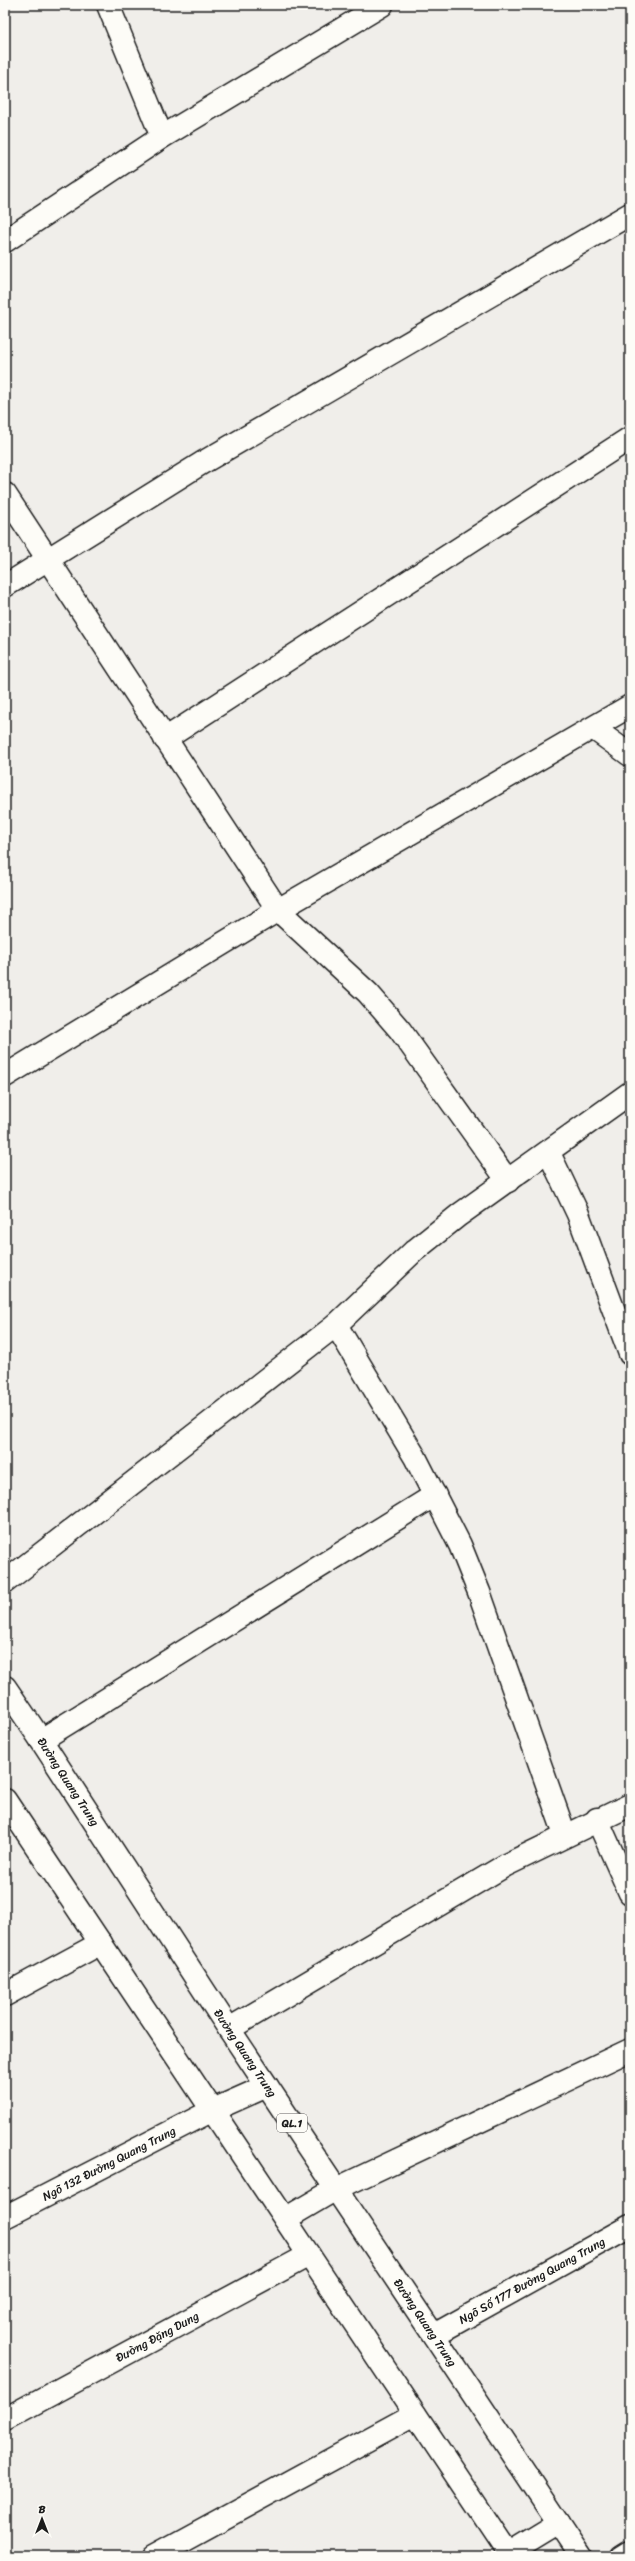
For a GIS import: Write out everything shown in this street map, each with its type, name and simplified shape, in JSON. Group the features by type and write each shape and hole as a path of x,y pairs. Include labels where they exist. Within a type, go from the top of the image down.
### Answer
{"main road":[{"path":"108,5 162,137"},
{"path":"5,241 162,137 382,5"},
{"path":"5,586 47,558 202,463 630,214"},
{"path":"165,739 630,438"},
{"path":"5,494 278,910 368,993 400,1030 508,1181"},
{"path":"5,1076 278,910 630,706"},
{"path":"594,728 630,755"},
{"path":"5,1582 336,1325 414,1251 630,1093"},
{"path":"549,1153 578,1214 630,1354"},
{"path":"336,1325 415,1457 460,1545 479,1592 565,1835"},
{"path":"41,1740 435,1495"},
{"name":"Đường Quang Trung","path":"5,1688 41,1740 229,2029 581,2556"},
{"path":"5,1800 509,2555 559,2523"},
{"path":"229,2029 506,1865 598,1819 630,1805"},
{"path":"598,1819 630,1893"},
{"path":"5,1995 101,1943"},
{"path":"285,2219 336,2189 630,2050"},
{"name":"Ngõ 132 Đường Quang Trung","path":"5,2217 212,2110 267,2086"},
{"name":"Ngõ Số 177 Đường Quang Trung","path":"434,2335 630,2226"},
{"name":"Đường Đặng Dung","path":"5,2419 309,2255"},
{"path":"154,2556 415,2414"},
{"path":"622,2556 630,2550"}]}
